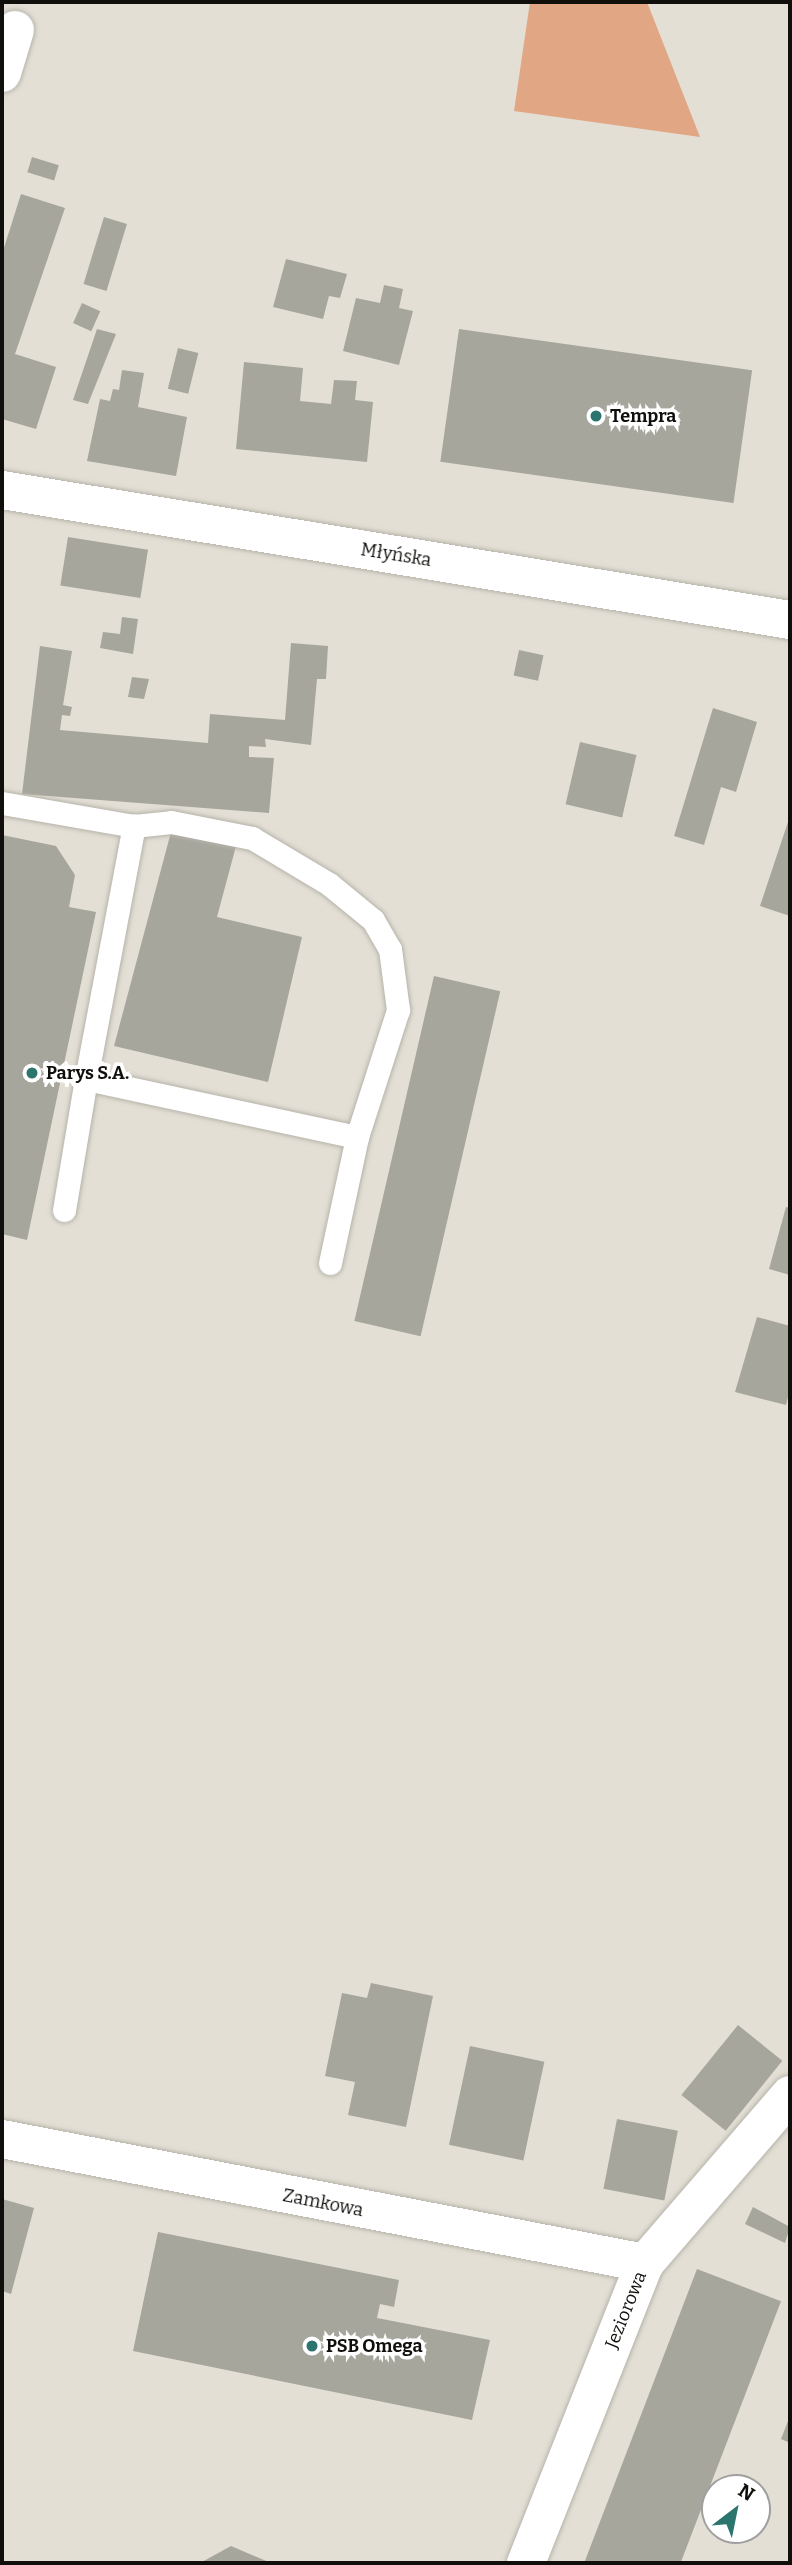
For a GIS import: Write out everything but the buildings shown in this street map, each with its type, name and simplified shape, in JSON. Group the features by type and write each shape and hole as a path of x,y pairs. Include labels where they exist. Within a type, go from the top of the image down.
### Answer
{"street":[{"path":"2,73 15,30"},
{"name":"Młyńska","path":"2,490 790,620"},
{"name":"Jeziorowa","path":"526,2563 645,2263 790,2095"},
{"name":"Zamkowa","path":"2,2139 645,2263"}],"lane":[{"path":"2,803 134,826 171,822 252,838 329,884 373,920 390,949 398,1010 357,1138 330,1264"},
{"path":"64,1210 134,826"},
{"path":"86,1079 357,1138"}],"shaded area":[{"path":"530,2 647,2 700,137 514,111"}],"place":[{"name":"Tempra","path":"596,416"},
{"name":"Parys S.A.","path":"32,1073"},
{"name":"PSB Omega","path":"312,2346"}]}
